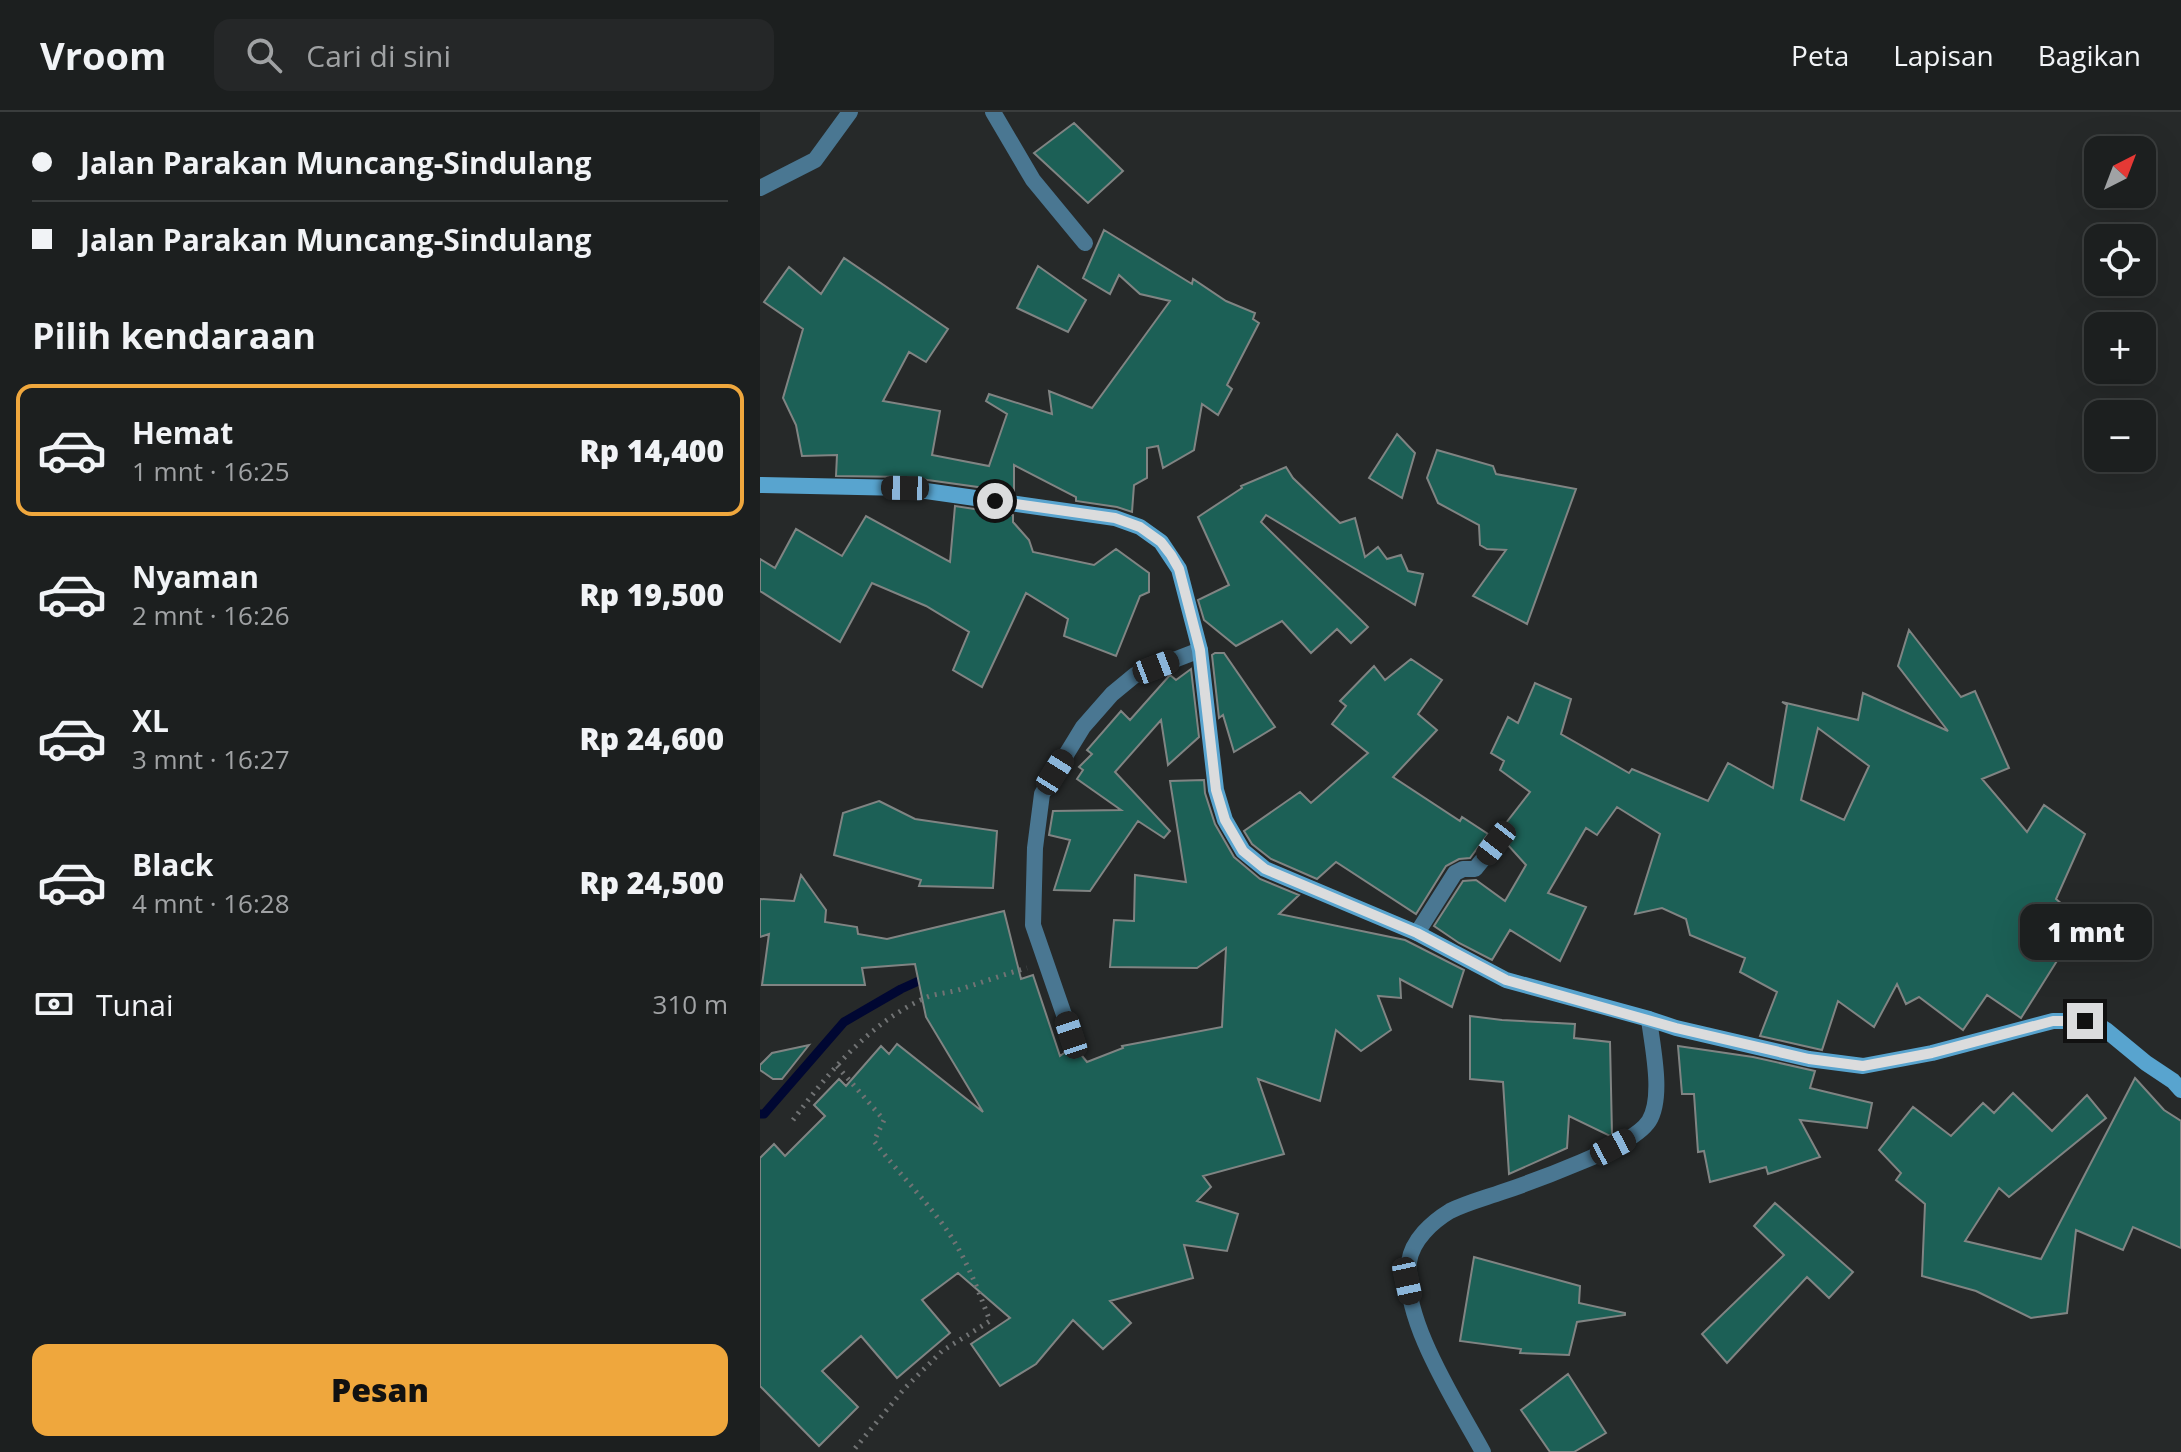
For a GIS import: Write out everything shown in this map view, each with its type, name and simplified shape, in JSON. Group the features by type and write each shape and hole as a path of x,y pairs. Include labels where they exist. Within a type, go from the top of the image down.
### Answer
{"street":[{"path":"760,188 815,160 850,112"},
{"path":"993,112 1033,180 1085,243"},
{"path":"760,485 905,488 1115,518 1140,527 1161,542 1179,569 1200,650 1216,790 1225,820 1243,851 1265,869 1417,933 1506,980 1676,1028 1809,1059 1863,1066 1932,1053 2053,1021 2085,1021 2106,1030 2181,1090"},
{"path":"1071,1035 1033,925 1035,848 1042,794 1083,727 1112,694 1135,675 1200,650"},
{"path":"1417,933 1455,873 1475,869 1496,843"},
{"path":"1483,1452 1435,1364 1414,1310 1407,1281 1409,1258 1432,1224 1451,1211 1598,1154 1628,1139 1648,1121 1654,1104 1655,1087 1649,1019"}],"path":[{"path":"793,1120 837,1066 883,1022 927,997 960,990 1047,962"},
{"path":"837,1066 884,1120 874,1141 941,1221 971,1270 990,1321 942,1351 904,1389 852,1452"}],"building":[{"path":"1074,123 1123,171 1088,203 1034,153"},
{"path":"1104,230 1192,284 1193,279 1226,301 1255,313 1253,319 1259,323 1227,385 1232,389 1218,415 1202,404 1194,450 1163,468 1158,446 1147,448 1147,478 1134,485 1132,512 1076,501 1076,497 1014,465 1014,492 906,477 836,476 837,455 802,456 796,425 783,398 803,329 764,302 789,267 821,294 844,258 948,329 926,362 909,352 883,401 940,411 932,455 989,466 1007,414 986,401 989,394 1052,414 1049,391 1092,408 1170,301 1140,294 1119,275 1110,294 1083,278"},
{"path":"1038,266 1086,300 1068,332 1017,308"},
{"path":"1397,434 1415,453 1402,498 1369,478"},
{"path":"1437,450 1493,466 1496,474 1576,489 1527,624 1473,596 1506,550 1487,549 1480,545 1479,525 1438,503 1427,478"},
{"path":"1286,467 1293,478 1340,523 1355,518 1365,557 1378,547 1387,559 1401,555 1408,571 1423,574 1415,605 1266,515 1261,522 1368,627 1351,643 1337,629 1311,653 1282,621 1236,646 1204,620 1198,600 1229,585 1198,517 1241,486"},
{"path":"955,506 1013,515 1013,522 1029,540 1033,552 1094,565 1116,549 1149,573 1149,592 1140,596 1116,656 1064,636 1068,619 1026,593 982,687 953,670 969,632 926,606 872,583 840,642 760,591 760,559 775,568 796,529 842,556 866,516 950,562"},
{"path":"1909,630 1961,697 1975,691 2009,768 1982,779 2027,832 2044,805 2085,834 2056,899 2082,921 2021,1018 1987,995 1963,1030 1919,997 1906,1004 1897,984 1874,1027 1838,1001 1822,1050 1760,1036 1777,992 1740,972 1745,958 1690,935 1686,919 1662,908 1635,914 1660,834 1617,807 1597,835 1586,828 1548,893 1586,907 1560,961 1510,930 1492,960 1434,926 1463,881 1476,880 1505,901 1526,865 1499,832 1530,792 1500,770 1504,761 1491,753 1508,717 1518,723 1535,683 1571,699 1561,734 1629,773 1632,769 1708,801 1728,763 1773,788 1787,705 1782,702 1858,720 1863,693 1948,731 1898,666","holes":["1818,728 1869,766 1844,820 1801,800"]},
{"path":"1224,653 1275,727 1234,752 1223,715 1219,718 1212,655"},
{"path":"1411,659 1442,680 1418,714 1437,730 1393,777 1460,821 1462,817 1488,834 1470,858 1459,859 1446,866 1416,914 1336,862 1317,879 1271,859 1252,844 1244,831 1300,792 1311,803 1368,753 1332,724 1346,706 1340,701 1374,666 1385,680"},
{"path":"1191,669 1199,737 1168,765 1161,720 1115,772 1170,831 1164,838 1138,821 1090,891 1054,890 1070,840 1049,835 1053,811 1121,810 1077,779 1083,770 1079,767 1092,754 1087,750 1121,711 1130,720 1170,675 1176,680"},
{"path":"1204,780 1215,824 1234,857 1260,879 1299,895 1279,914 1405,940 1464,970 1452,1007 1400,979 1401,998 1378,996 1391,1030 1361,1051 1336,1030 1320,1101 1258,1079 1284,1154 1203,1176 1211,1187 1197,1201 1238,1214 1227,1251 1184,1245 1193,1278 1110,1301 1131,1323 1103,1349 1073,1320 1036,1364 1000,1386 971,1344 1010,1318 958,1273 922,1300 950,1333 897,1378 861,1336 822,1371 858,1407 819,1446 760,1386 760,1158 774,1144 785,1156 825,1116 814,1105 839,1079 846,1086 881,1046 889,1054 897,1044 983,1112 926,1017 915,964 862,968 865,985 762,985 769,934 760,937 760,899 794,901 801,875 826,910 825,922 857,927 858,934 887,939 1004,911 1021,979 1033,975 1060,1056 1074,1046 1087,1062 1122,1046 1222,1027 1226,948 1197,968 1110,967 1114,920 1134,921 1135,875 1186,882 1170,781"},
{"path":"879,801 915,819 997,831 993,888 919,886 921,880 834,855 843,813"},
{"path":"1470,1016 1575,1024 1574,1038 1610,1042 1612,1135 1569,1116 1567,1148 1509,1174 1503,1082 1470,1079"},
{"path":"809,1045 782,1079 773,1079 760,1070 760,1065 772,1053"},
{"path":"1678,1046 1753,1057 1815,1071 1810,1088 1872,1103 1867,1128 1800,1120 1820,1157 1768,1174 1766,1167 1710,1182 1704,1151 1698,1152 1694,1094 1682,1094"},
{"path":"2135,1078 2164,1110 2181,1121 2181,1248 2133,1227 2123,1250 2076,1230 2067,1313 2031,1318 1976,1291 1922,1276 1925,1204 1896,1180 1901,1173 1879,1150 1913,1107 1951,1136 1983,1103 1994,1113 2013,1093 2052,1131 2087,1095 2106,1118 2009,1197 1999,1188 1965,1241 2041,1259"},
{"path":"1775,1203 1853,1272 1829,1298 1807,1277 1727,1363 1702,1334 1784,1255 1754,1226"},
{"path":"1474,1257 1580,1286 1579,1303 1625,1315 1577,1322 1569,1355 1520,1353 1521,1349 1460,1341"},
{"path":"1568,1374 1606,1433 1574,1452 1550,1452 1521,1410"}],"waterway":[{"path":"760,1114 764,1114 844,1022 923,979"}],"route":[{"path":"995,501 1115,518 1140,527 1161,542 1171,555 1179,569 1200,650 1216,790 1233,836 1243,851 1265,869 1417,933 1506,980 1676,1028 1809,1059 1863,1066 1932,1053 2053,1021 2085,1021"}]}
